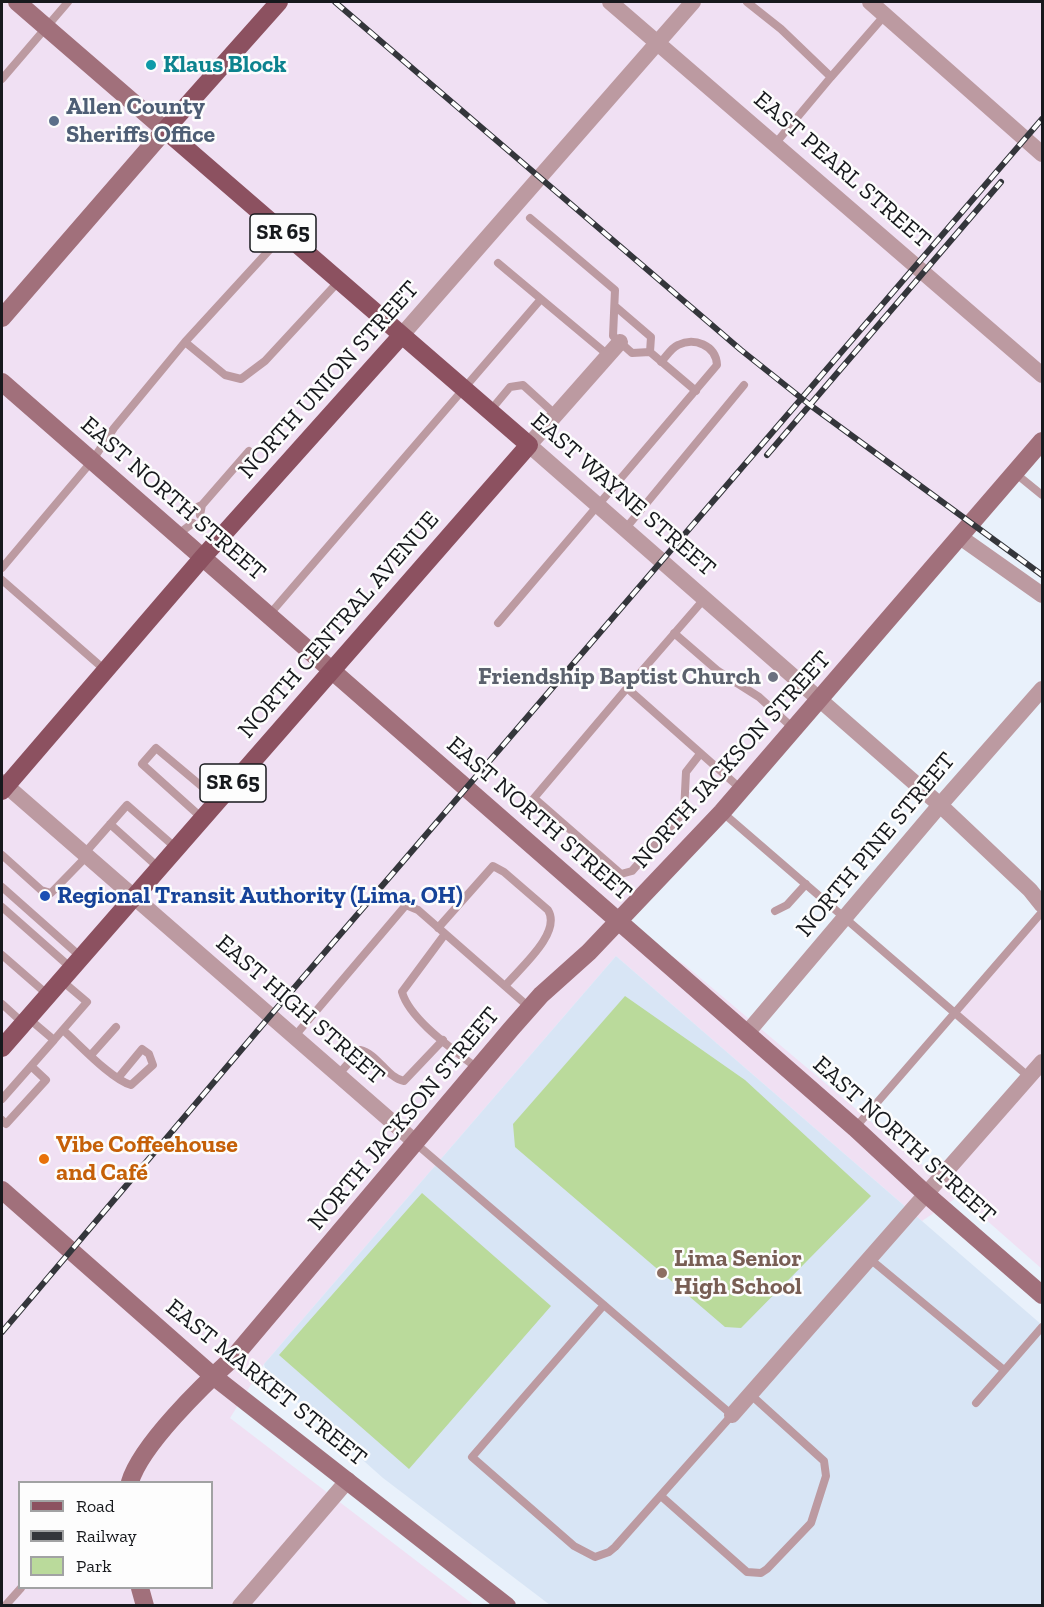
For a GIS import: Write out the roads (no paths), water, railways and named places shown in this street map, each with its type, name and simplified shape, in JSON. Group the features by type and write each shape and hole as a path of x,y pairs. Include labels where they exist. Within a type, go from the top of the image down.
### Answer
{"main road":[{"path":"165,130 279,2"},
{"name":"EAST WAYNE STREET","path":"165,130 529,445"},
{"name":"NORTH UNION STREET","path":"3,786 203,557 401,336"},
{"name":"NORTH CENTRAL AVENUE","path":"2,1048 529,445"}],"street":[{"path":"2,318 165,130 17,2"},
{"name":"EAST PEARL STREET","path":"610,2 1042,375"},
{"name":"NORTH UNION STREET","path":"401,336 693,2"},
{"path":"870,2 1042,154"},
{"name":"NORTH CENTRAL AVENUE","path":"529,445 620,342"},
{"name":"EAST NORTH STREET","path":"2,382 92,461 180,531 203,557 747,1033 1042,1295"},
{"name":"NORTH JACKSON STREET","path":"130,1481 134,1469 151,1446 213,1376 233,1358 477,1068 530,1008 619,921 722,812 1042,441"},
{"name":"EAST WAYNE STREET","path":"529,445 940,805 1030,890 1042,906"},
{"path":"960,537 1042,595"},
{"name":"NORTH PINE STREET","path":"747,1033 940,805 1042,689"},
{"name":"EAST HIGH STREET","path":"3,786 414,1141"},
{"path":"732,1415 926,1194 934,1189 1042,1062"},
{"name":"EAST MARKET STREET","path":"2,1190 213,1376 504,1604"},
{"path":"240,1605 348,1480"},
{"path":"141,1589 145,1605"}],"lane":[{"path":"2,79 68,2"},
{"path":"747,2 781,28 831,77"},
{"path":"775,144 885,15"},
{"path":"530,218 615,290 613,336 632,353 650,352 696,391"},
{"path":"2,568 92,461 114,428 185,342 284,234"},
{"path":"498,263 609,355"},
{"path":"185,342 225,375 241,379 265,361 339,281"},
{"path":"269,615 541,299"},
{"path":"616,307 651,337 650,352"},
{"path":"498,623 717,366 713,353 702,343 694,341 676,345 661,362"},
{"path":"489,412 510,387 523,385 556,414"},
{"path":"626,528 744,385"},
{"path":"198,509 249,451"},
{"path":"1015,473 1042,495"},
{"path":"180,531 190,520"},
{"path":"2,580 105,670"},
{"path":"700,754 686,772 684,812 632,871 621,874 534,798 705,598"},
{"path":"674,633 718,671 759,697 794,729"},
{"path":"627,688 741,789"},
{"path":"202,818 142,764 156,748 218,800"},
{"path":"2,855 41,890 51,893 127,805 176,848"},
{"path":"722,812 1029,1077"},
{"path":"110,824 159,869"},
{"path":"477,1068 443,1041 409,1008 402,992 442,931 494,866 504,872 552,916 550,932 505,986"},
{"path":"775,911 787,905 806,884"},
{"path":"2,887 71,968 87,1002 2,1099"},
{"path":"294,1037 406,905 418,910 530,1008"},
{"path":"2,907 71,968"},
{"path":"855,1128 1042,912"},
{"path":"2,955 48,995"},
{"path":"2,1004 54,1040"},
{"path":"91,1055 116,1027"},
{"path":"63,1030 118,1078 131,1085 153,1065 148,1054 142,1049 118,1078"},
{"path":"338,1075 360,1050 369,1053 396,1077 404,1081 443,1041"},
{"path":"2,1120 6,1124 46,1080 31,1066"},
{"name":"EAST HIGH STREET","path":"414,1141 732,1415"},
{"path":"870,1259 1004,1370"},
{"path":"604,1305 472,1457 574,1546 595,1557 609,1552 662,1496 732,1415"},
{"path":"976,1403 1042,1327"},
{"path":"662,1496 747,1572 754,1574 767,1569 811,1523 826,1476 824,1461 751,1395"},
{"path":"9,1604 20,1589"}],"railway":[{"path":"335,2 741,350 810,405 1042,575"},
{"path":"2,1332 270,1016 1042,119"},
{"path":"767,455 1001,182"}],"place":[{"name":"Klaus Block","path":"151,65"},
{"name":"Allen County Sheriffs Office","path":"54,121"},
{"name":"Friendship Baptist Church","path":"773,677"},
{"name":"Regional Transit Authority (Lima, OH)","path":"45,896"},
{"name":"Vibe Coffeehouse and Café","path":"44,1159"},
{"name":"Lima Senior High School","path":"662,1273"}]}
